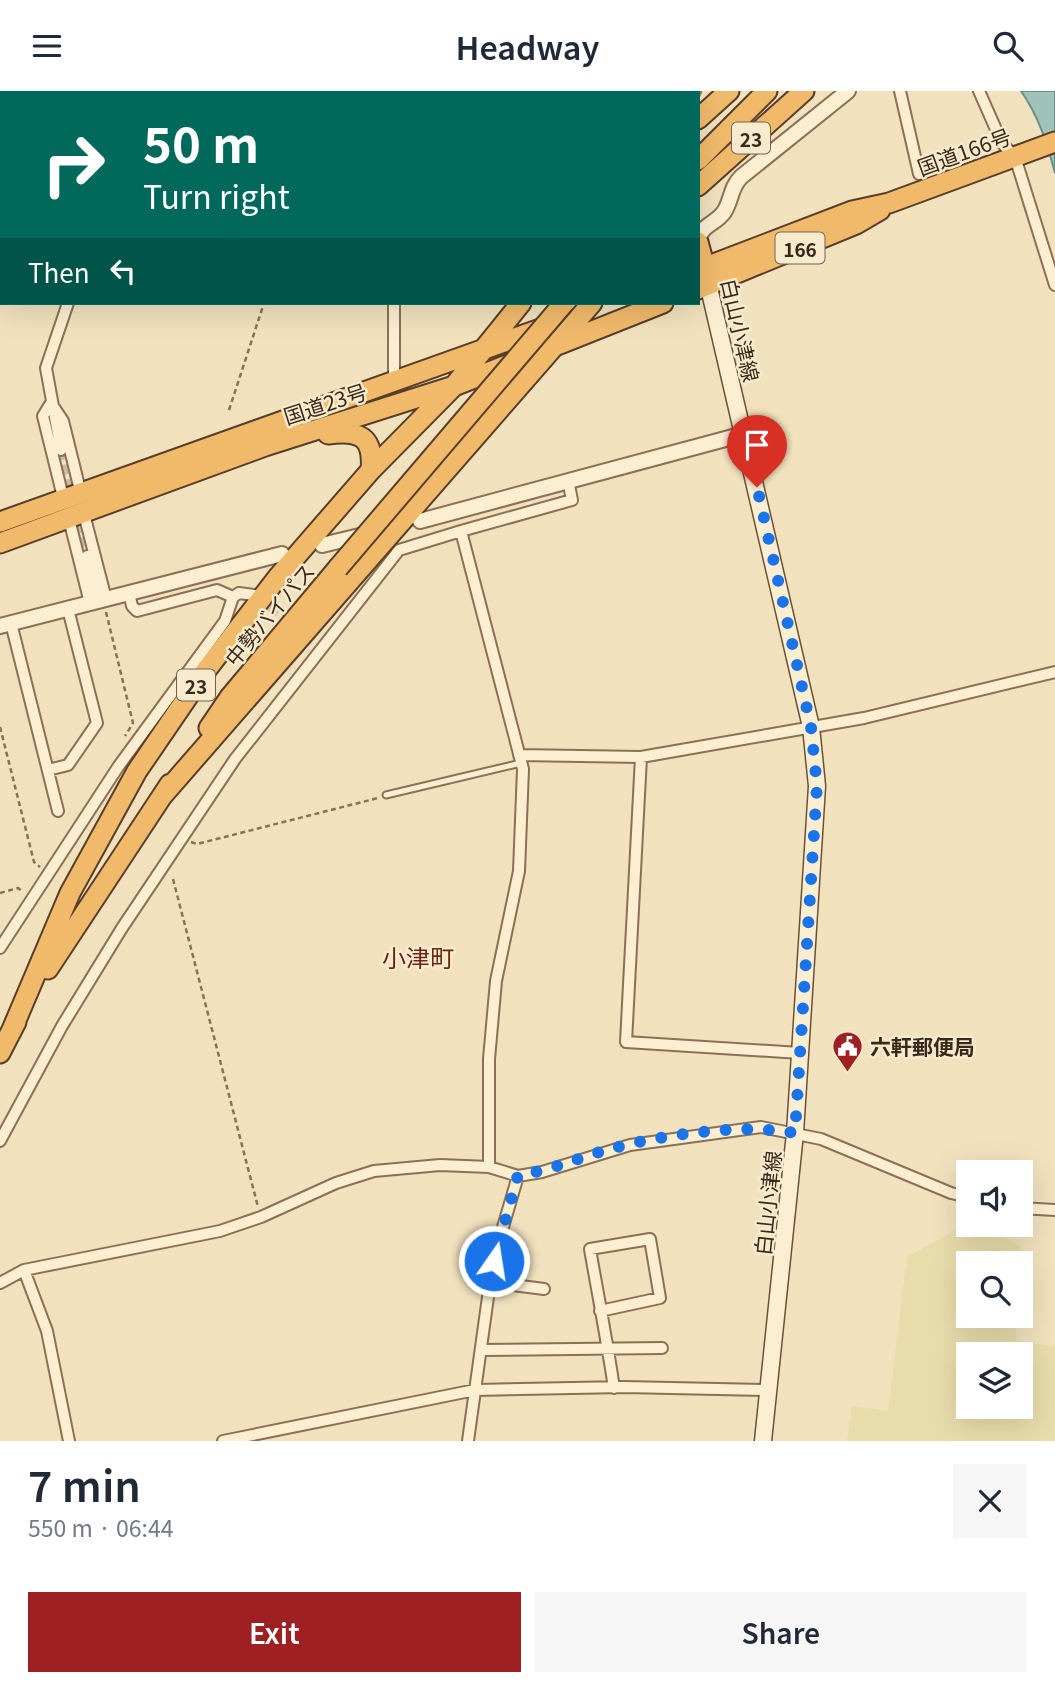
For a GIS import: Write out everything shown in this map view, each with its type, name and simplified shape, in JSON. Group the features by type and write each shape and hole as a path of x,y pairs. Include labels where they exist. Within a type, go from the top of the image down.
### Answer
{"highway":[{"name":"23","path":"700,117 729,91"},
{"name":"23","path":"700,158 767,91"},
{"name":"23","path":"736,122 774,91"},
{"name":"23","path":"700,184 804,91"},
{"name":"国道166号","path":"702,278 852,211 889,203 1055,142"},
{"path":"700,260 702,278"},
{"name":"23","path":"10,1032 70,893 137,771 204,673 278,577 371,470 486,351 519,305"},
{"name":"中勢バイパス","path":"0,1052 61,946 230,697 562,305"},
{"name":"国道23号","path":"0,522 75,507 454,386 658,305"},
{"name":"23","path":"163,795 588,307"},
{"name":"国道23号","path":"0,543 75,507 394,383 486,351 588,307"},
{"name":"23","path":"418,375 481,342 506,321"},
{"path":"265,446 349,431 362,437 370,446 371,470"}],"main road":[{"name":"白山小津線","path":"702,278 744,434 811,727 817,786 795,1133 763,1441"}],"street":[{"path":"700,237 704,228 726,210 729,193 741,177 848,91"},
{"path":"900,91 919,174"},
{"path":"979,91 1002,143 1015,157 1055,285"},
{"path":"700,215 717,218"},
{"path":"61,450 46,368 67,305"},
{"path":"394,305 394,383"},
{"path":"51,403 43,416 75,507 98,601"},
{"path":"51,403 63,421 75,507 98,601"},
{"path":"420,520 744,434"},
{"path":"0,1141 62,1026 234,758 399,550 501,517 572,500 568,480"},
{"path":"461,531 520,759 519,871 496,981 489,1059 489,1167"},
{"path":"321,545 375,532"},
{"path":"58,811 5,625 282,554"},
{"path":"87,556 98,601"},
{"path":"129,593 132,606 137,611 217,590 233,597"},
{"path":"0,948 44,876 118,767 225,621 233,597 239,593 254,595"},
{"path":"48,770 68,765 97,723 68,609"},
{"path":"311,634 325,643"},
{"path":"520,759 641,757 864,718 1055,672"},
{"path":"641,757 626,1042 800,1053"},
{"path":"0,1283 24,1271 220,1231 261,1217 336,1183 374,1171 440,1165 489,1167 518,1175 542,1172 606,1150 679,1137 761,1127 795,1133 844,1147 956,1194"},
{"path":"468,1441 490,1282 503,1220 518,1175"},
{"path":"1033,1210 1055,1212"},
{"path":"600,1311 660,1298 650,1239 590,1249 600,1311 608,1349 614,1388"},
{"path":"24,1271 47,1331 69,1441"},
{"path":"490,1282 544,1289"},
{"path":"481,1350 662,1348"},
{"path":"223,1441 475,1390 769,1390"}],"lane":[{"path":"386,795 520,759"}],"path":[{"path":"229,410 263,305"},
{"path":"98,601 105,608 133,723"},
{"path":"0,727 34,862 43,868"},
{"path":"181,838 197,843 386,795"},
{"path":"173,879 261,1217"}],"shaded area":[{"path":"956,1230 956,1237 1003,1237 1021,1247 1021,1251 956,1251 956,1328 1017,1328 1016,1342 956,1342 956,1419 1033,1419 1033,1344 1055,1346 1055,1441 847,1441 852,1406 888,1411 907,1257"}],"water":[{"path":"1021,91 1055,91 1055,173 1042,131"}],"tunnel":[{"path":"61,450 87,556"},
{"path":"258,598 294,623"}],"place":[{"name":"六軒郵便局","path":"847,1073"}],"district":[{"name":"小津町","path":"418,956"}],"route":[{"path":"494,1261 503,1220 518,1175 542,1172 606,1150 704,1133 761,1127 795,1133 817,786 811,727 757,487"}]}
